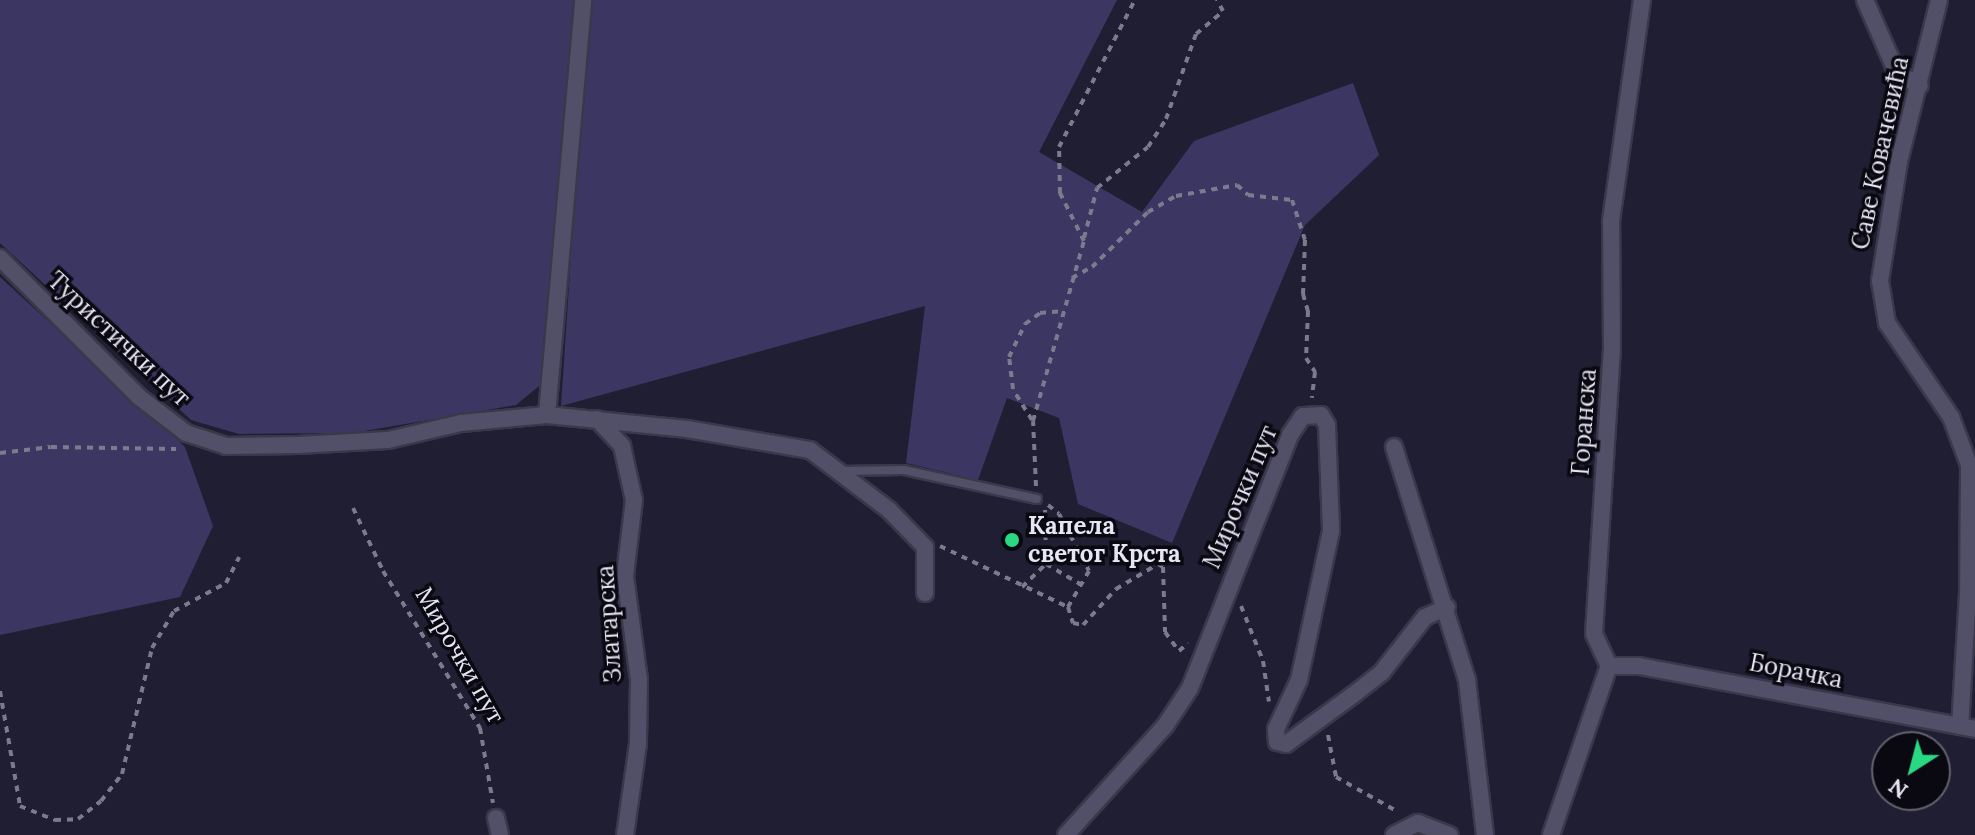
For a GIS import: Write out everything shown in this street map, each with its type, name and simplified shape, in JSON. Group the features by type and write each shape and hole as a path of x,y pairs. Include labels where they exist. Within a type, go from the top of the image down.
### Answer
{"street":[{"path":"547,415 583,0"},
{"name":"Горанска","path":"1609,666 1594,634 1612,351 1611,221 1642,0"},
{"path":"1865,0 1897,73 1920,86"},
{"name":"Саве Ковачевића","path":"1939,0 1884,233 1880,281 1887,323 1951,417 1969,465 1967,727"},
{"name":"Туристички пут","path":"0,258 139,397 186,433 226,446 388,440 461,423 547,415 597,419 810,450 915,536"},
{"name":"Мирочки пут","path":"1066,835 1176,711 1290,435 1312,413 1321,415 1332,444 1331,531 1299,680 1279,722"},
{"name":"Златарска","path":"597,419 622,446 634,500 625,576 639,679 638,744 625,835"},
{"path":"1394,447 1447,607 1467,680 1485,835"},
{"path":"915,536 925,547 925,593"},
{"path":"1279,722 1274,738 1282,745 1382,672 1425,617 1447,607"},
{"path":"1551,835 1609,666"},
{"name":"Борачка","path":"1609,666 1639,666 1967,727"},
{"path":"496,818 500,835"},
{"path":"1394,835 1418,823 1450,835"}],"lane":[{"path":"838,471 904,470 1037,499"}],"path":[{"path":"1084,241 1060,193 1059,147 1135,0"},
{"path":"1037,499 1033,421 1097,188 1148,147 1166,119 1196,34 1223,11 1217,0"},
{"path":"1071,278 1092,267 1148,212 1176,196 1237,185 1248,195 1292,200 1305,240 1306,358 1315,372 1312,413"},
{"path":"1033,421 1013,389 1009,357 1025,324 1040,313 1061,311"},
{"path":"0,453 51,447 180,448"},
{"path":"1022,587 1046,564 1043,502 1059,514 1089,571 1068,607"},
{"name":"Мирочки пут","path":"353,508 383,571 480,728 496,818"},
{"path":"915,536 1068,607 1073,623 1083,625 1116,589 1158,564 1163,567 1165,632 1179,651 1243,605 1263,661 1265,694 1279,722"},
{"path":"0,691 20,806 55,820 78,819 101,801 122,774 152,648 174,611 226,583 239,557"},
{"path":"1046,564 1082,585"},
{"path":"1323,717 1336,777 1430,825"}],"shaded area":[{"path":"0,0 1117,0 1039,152 1142,212 1194,141 1353,83 1379,155 1305,225 1172,543 1078,504 1059,418 1007,398 978,480 906,463 925,306 561,406 577,164 562,165 544,382 516,405 353,433 239,434 191,420 0,243"},
{"path":"0,277 185,447 213,526 180,597 0,635"}],"place":[{"name":"Капела светог Крста","path":"1012,540"}]}
